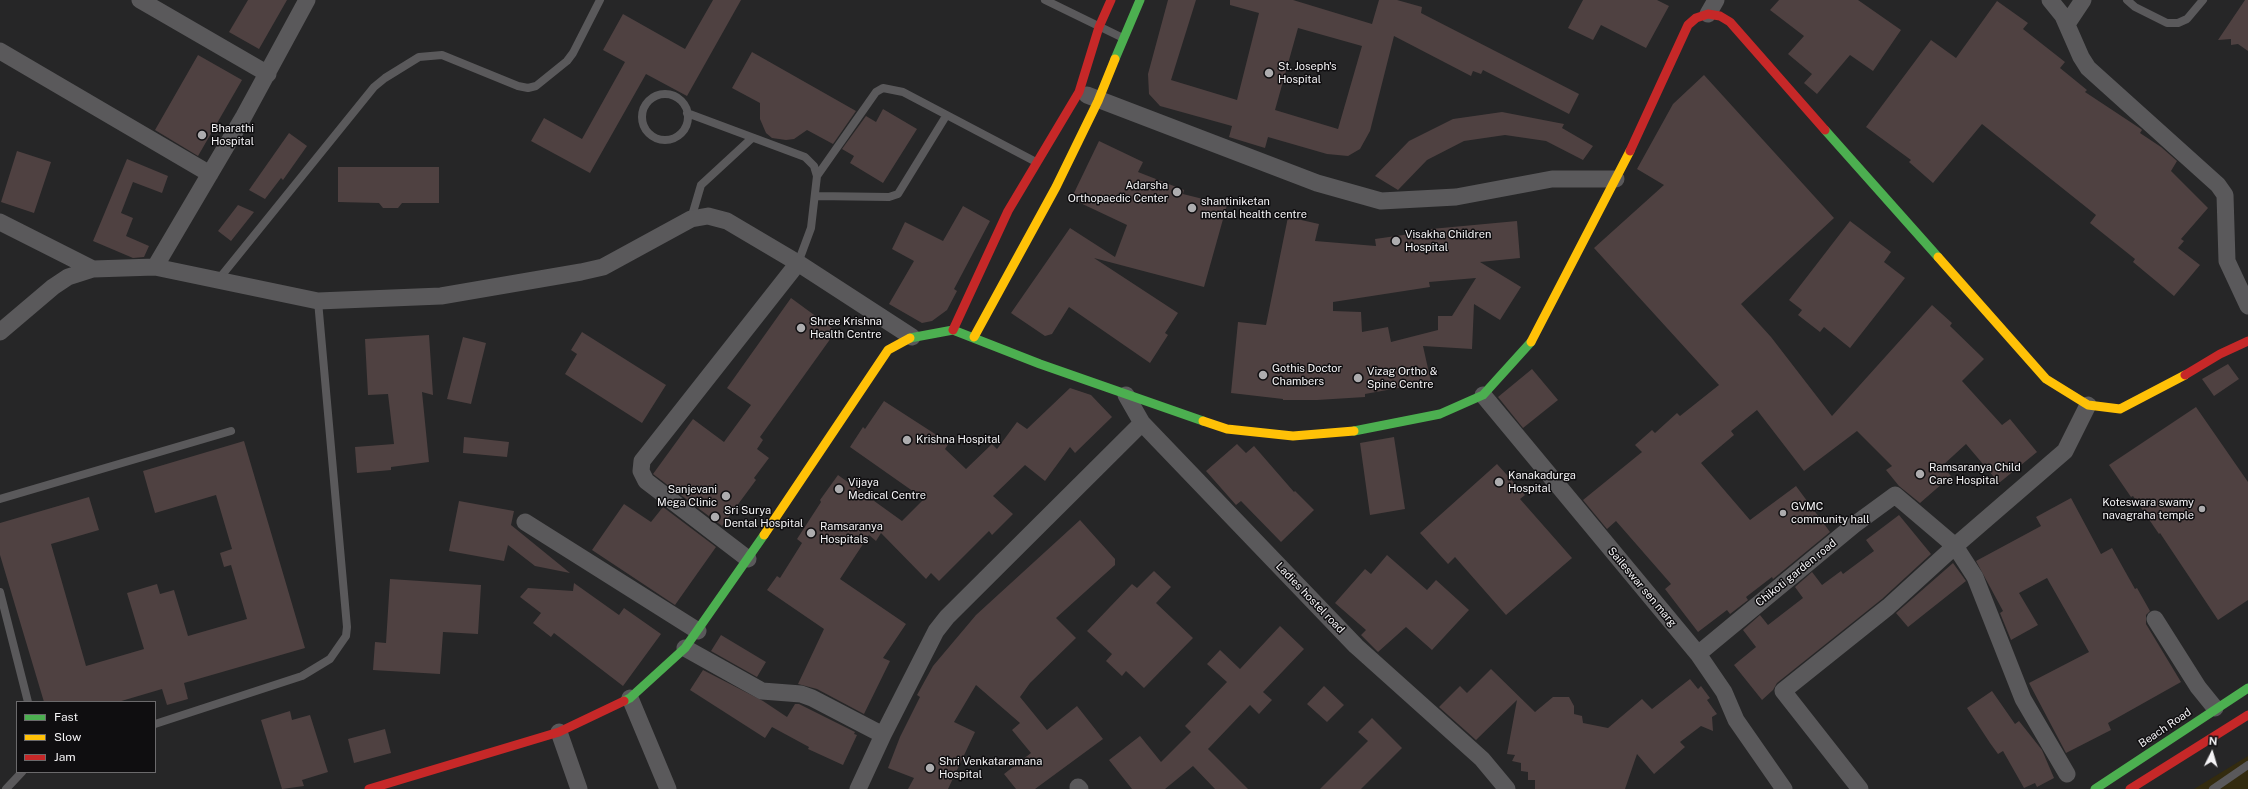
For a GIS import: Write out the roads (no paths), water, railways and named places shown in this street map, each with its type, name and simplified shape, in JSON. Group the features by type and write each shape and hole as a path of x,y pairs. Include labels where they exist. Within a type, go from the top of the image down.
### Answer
{"street":[{"path":"140,0 268,74"},
{"path":"155,267 268,74 307,0"},
{"path":"953,330 1008,211 1079,92 1099,27 1111,0"},
{"path":"974,337 1056,187 1098,101 1140,0"},
{"path":"2050,0 2063,16 2081,57 2088,68 2218,185 2225,196 2227,261 2248,306"},
{"path":"2067,24 2083,0"},
{"path":"369,789 559,732 630,698 685,648 748,559 888,350 912,337 953,330 1040,364 1227,429 1293,436 1365,430 1440,414 1483,396 1530,343 1616,179 1688,25 1712,7 1720,16 1730,22 2046,379 2088,405 2120,409 2157,391 2220,354 2248,341"},
{"path":"0,51 210,174"},
{"path":"1079,92 1098,101 1317,183 1381,201 1456,197 1552,179 1616,179"},
{"path":"0,332 53,287 68,277 93,268 155,267 318,301 441,296 603,267 691,219 708,216 727,221 798,263 912,337"},
{"path":"0,222 93,268"},
{"path":"748,559 646,481 641,471 642,461 798,263"},
{"name":"Ladies hostel road","path":"1126,395 1142,423 1356,646 1482,759 1508,789"},
{"name":"Saileswar sen marg","path":"1483,396 1698,654 1724,692 1736,720 1784,789"},
{"path":"1860,789 1783,691 1888,607 1955,546 2065,451 2088,405"},
{"path":"858,789 883,735 936,631 947,617 1142,423"},
{"name":"Chikoti garden road","path":"1698,654 1854,526 1896,494 1955,546"},
{"path":"525,522 698,631"},
{"path":"1955,546 1975,577 2023,699 2067,774"},
{"path":"2155,619 2198,686 2215,708"},
{"path":"685,648 762,691 801,694 812,698 883,735"},
{"name":"Beach Road","path":"2096,789 2215,708 2248,688"},
{"path":"630,698 668,789"},
{"path":"2130,789 2248,715"},
{"path":"559,732 579,789"}],"lane":[{"path":"218,280 374,87 385,78 419,57 442,55 518,86 528,88 536,86 570,57 600,0"},
{"path":"1045,0 1124,38"},
{"path":"2128,0 2135,7 2167,23 2178,23 2187,19 2203,0"},
{"path":"798,263 811,228 818,176 876,92 883,88 903,92 1037,163"},
{"path":"687,113 685,128 674,138 667,140 653,137 643,126 642,119 645,104 650,99 665,94 680,100 687,113 805,157 814,166 818,176"},
{"path":"815,196 889,197 898,194 946,116"},
{"path":"691,219 701,185 752,138"},
{"path":"156,724 302,676 330,659 346,636 347,627 318,301"},
{"path":"0,499 231,431"},
{"path":"0,592 28,701"},
{"path":"2213,789 2248,765"},
{"path":"6,789 21,773"}],"place":[{"name":"St. Joseph's Hospital","path":"1269,73"},
{"name":"Bharathi Hospital","path":"202,135"},
{"name":"Adarsha Orthopaedic Center","path":"1177,192"},
{"name":"shantiniketan mental health centre","path":"1192,208"},
{"name":"Visakha Children Hospital","path":"1396,241"},
{"name":"Shree Krishna Health Centre","path":"801,328"},
{"name":"Gothis Doctor Chambers","path":"1263,375"},
{"name":"Vizag Ortho & Spine Centre","path":"1358,378"},
{"name":"Krishna Hospital","path":"907,440"},
{"name":"Ramsaranya Child Care Hospital","path":"1920,474"},
{"name":"Kanakadurga Hospital","path":"1499,482"},
{"name":"Vijaya Medical Centre","path":"839,489"},
{"name":"Sanjevani Mega Clinic","path":"726,496"},
{"name":"Koteswara swamy navagraha temple","path":"2202,509"},
{"name":"GVMC community hall","path":"1783,513"},
{"name":"Sri Surya Dental Hospital","path":"715,517"},
{"name":"Ramsaranya Hospitals","path":"811,533"},
{"name":"Shri Venkataramana Hospital","path":"930,768"}]}
